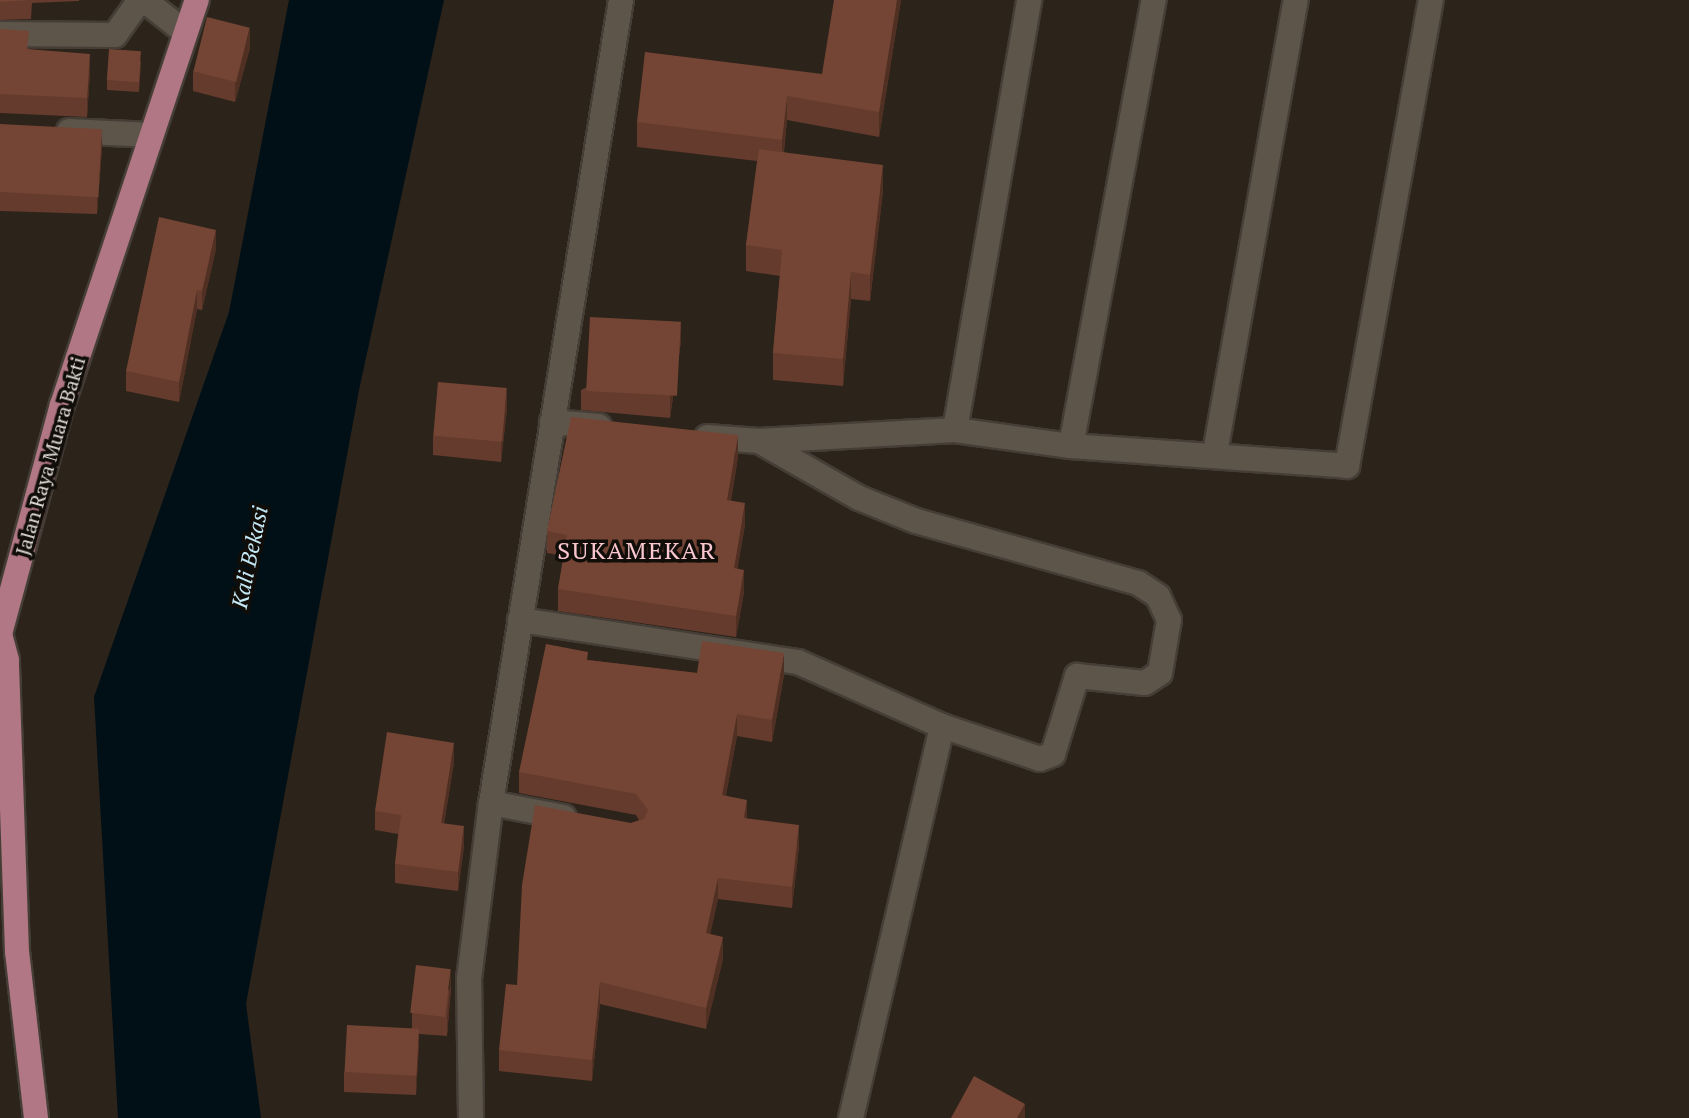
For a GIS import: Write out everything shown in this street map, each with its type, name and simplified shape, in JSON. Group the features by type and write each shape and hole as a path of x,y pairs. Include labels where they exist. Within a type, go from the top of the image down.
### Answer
{"main road":[{"name":"Jalan Raya Muara Bakti","path":"36,1118 17,952 7,660 0,634 62,405 197,0"}],"street":[{"path":"0,34 115,35 142,0 185,32"},
{"path":"471,1118 469,979 491,803 621,0"},
{"path":"955,430 1029,0"},
{"path":"1071,446 1154,0"},
{"path":"1215,453 1296,0"},
{"path":"677,433 759,441 955,430 1071,446 1215,453 1347,466 1431,0"},
{"path":"45,130 150,135"},
{"path":"552,422 630,429"},
{"path":"520,620 798,662 942,726 1045,759 1053,754 1077,676 1145,683 1160,673 1169,620 1158,596 1138,583 916,521 859,498 759,441"},
{"path":"851,1118 942,726"},
{"path":"491,803 586,821"}],"water":[{"name":"Kali Bekasi","path":"289,0 444,0 359,390 246,1004 261,1118 118,1118 94,697 229,312"}],"building":[{"path":"834,0 897,0 879,112 787,96 782,140 637,122 645,52 822,74"},
{"path":"207,17 250,28 236,82 193,71"},
{"path":"0,29 29,31 27,49 90,54 87,98 0,94"},
{"path":"109,49 141,51 139,82 107,80"},
{"path":"0,124 102,129 98,197 0,192"},
{"path":"759,149 883,165 870,275 851,272 843,359 773,353 782,250 746,245"},
{"path":"159,217 216,230 202,291 197,290 179,382 126,371"},
{"path":"590,317 681,322 677,396 586,391"},
{"path":"438,382 507,388 502,442 433,436"},
{"path":"571,417 738,435 727,500 745,503 734,568 744,570 736,616 558,589 567,535 547,531"},
{"path":"702,641 784,653 772,720 737,714 722,795 747,800 744,818 799,825 792,887 718,878 706,933 723,937 706,1008 600,982 592,1060 499,1050 506,984 517,985 522,885 535,805 631,823 644,819 648,810 636,794 519,772 546,644 588,652 587,660 697,673"},
{"path":"387,732 454,743 441,823 464,826 458,872 395,864 401,815 375,811"},
{"path":"416,965 451,969 445,1017 410,1013"},
{"path":"347,1025 419,1029 416,1076 345,1072"},
{"path":"974,1076 1025,1104 1017,1118 951,1118"}],"district":[{"name":"SUKAMEKAR","path":"637,551"}]}
